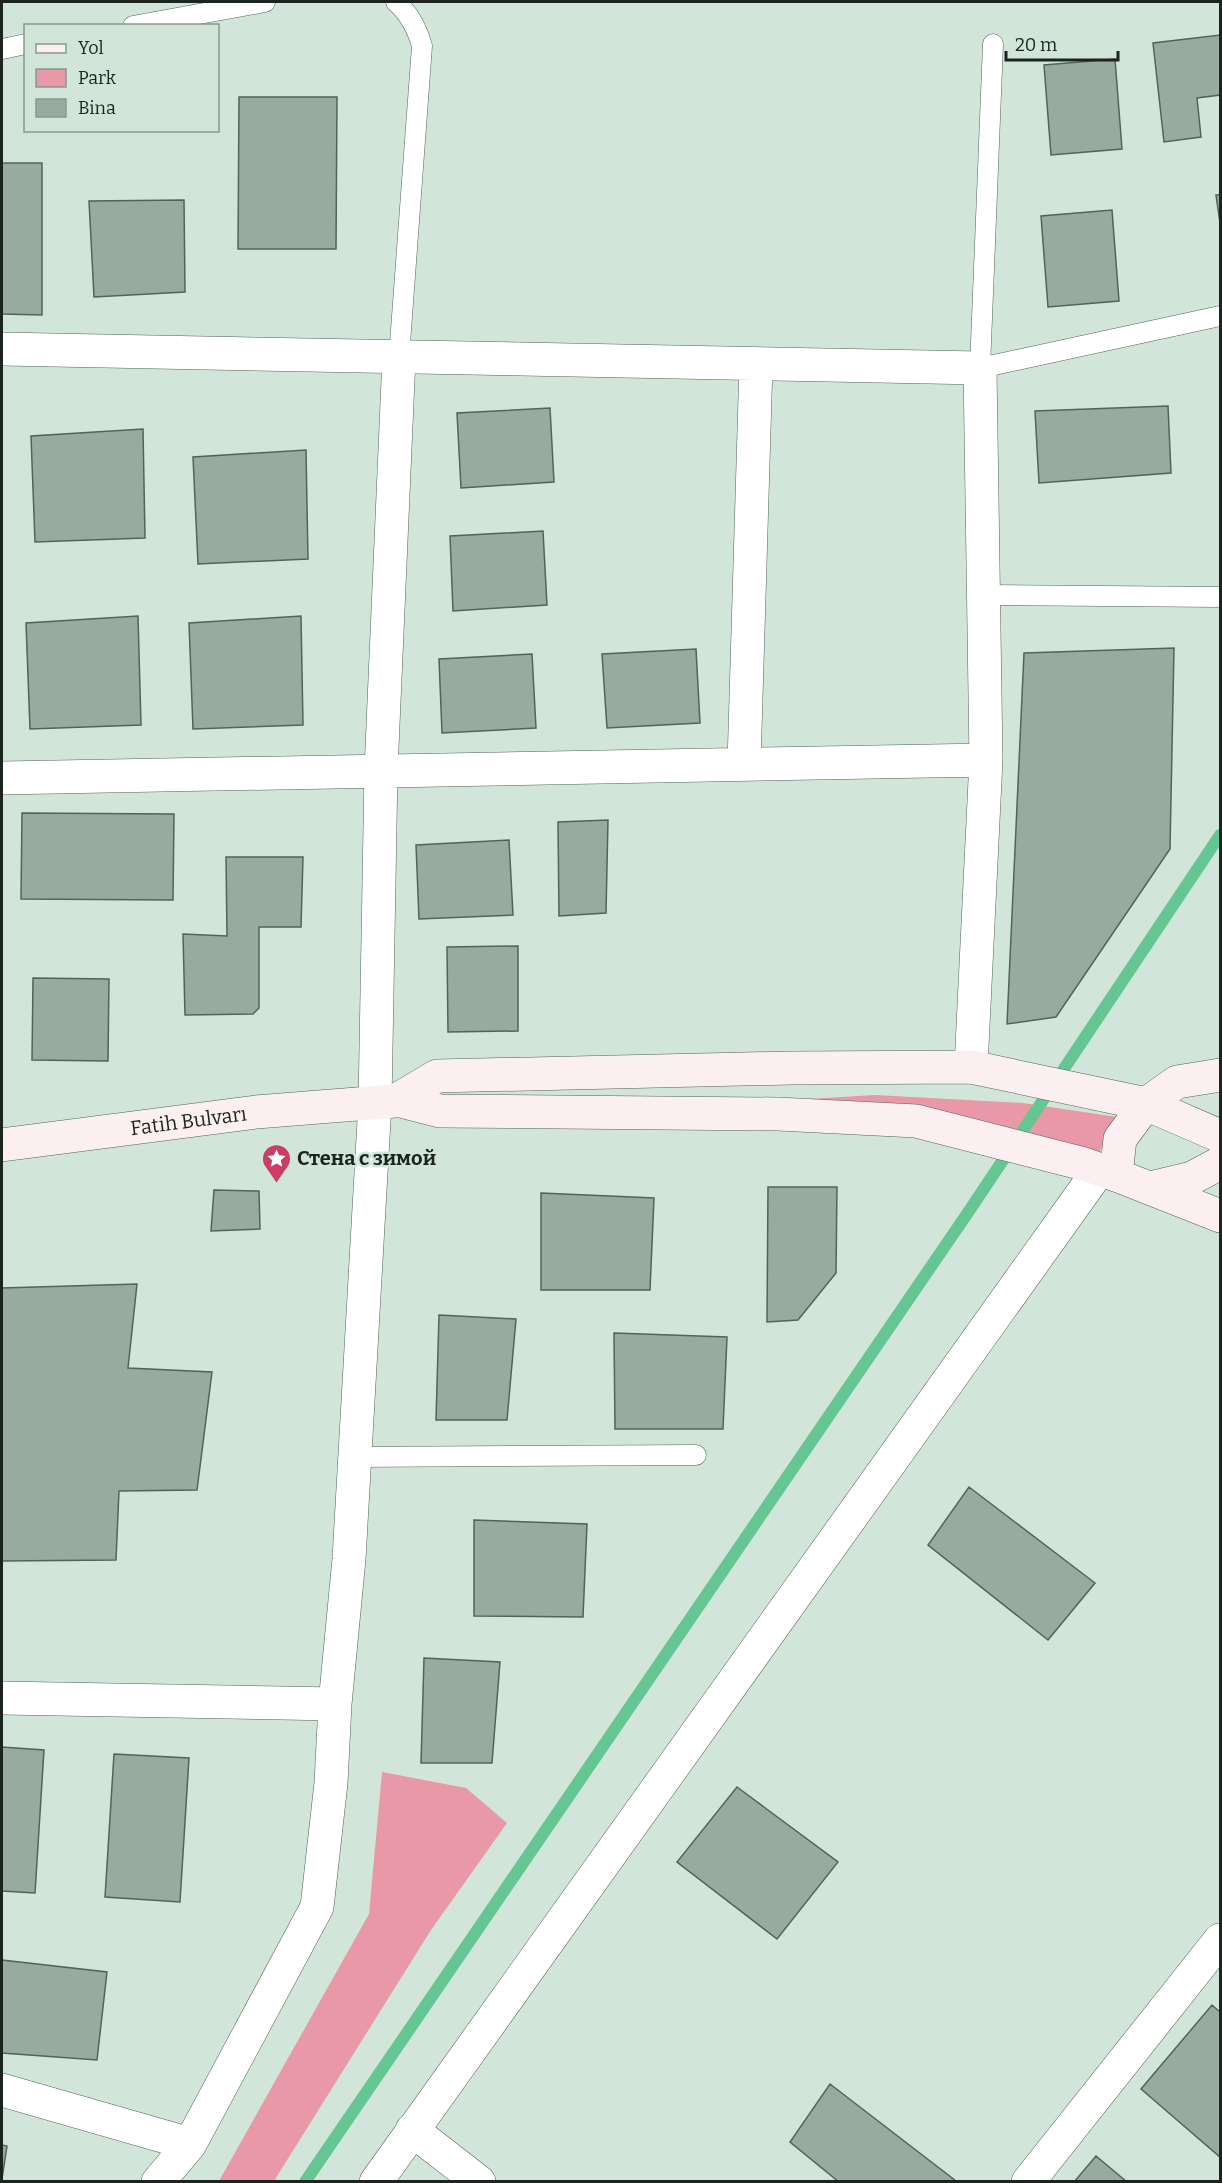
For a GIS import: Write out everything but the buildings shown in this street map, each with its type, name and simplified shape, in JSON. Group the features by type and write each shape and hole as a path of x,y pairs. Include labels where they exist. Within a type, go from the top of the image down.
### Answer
{"street":[{"path":"2,349 980,368 986,760 986,1070"},
{"path":"158,2181 190,2144 317,1907 331,1783 335,1704 349,1559 354,1456 386,1102 381,771 399,357"},
{"path":"744,764 756,364"},
{"path":"2,778 986,760"},
{"path":"386,1102 437,1076 791,1068 986,1070 1146,1104 1221,1136"},
{"path":"376,2181 1146,1104 1177,1082 1221,1076"},
{"path":"386,1102 440,1111 778,1114 916,1121 1100,1170 1221,1216"},
{"name":"Fatih Bulvarı","path":"2,1145 256,1112 386,1102"},
{"path":"1150,1188 1192,1178 1221,1163"},
{"path":"2,1698 335,1704"},
{"path":"1028,2181 1221,1940"},
{"path":"2,2091 190,2144"},
{"path":"412,2130 479,2181"}],"lane":[{"path":"144,24 265,2"},
{"path":"396,2 410,16 418,30 422,46 399,357"},
{"path":"2,49 24,44"},
{"path":"993,44 980,368 1221,316"},
{"path":"983,594 1221,597"},
{"path":"354,1456 696,1455"}],"green space":[{"path":"875,1095 1023,1103 1117,1117 1099,1153 809,1099"},
{"path":"382,1772 466,1788 507,1823 431,1930 274,2181 219,2181 369,1914"}],"waterway":[{"path":"305,2182 969,1211 1220,835"}],"place":[{"name":"Стена с зимой","path":"276,1184"}]}
